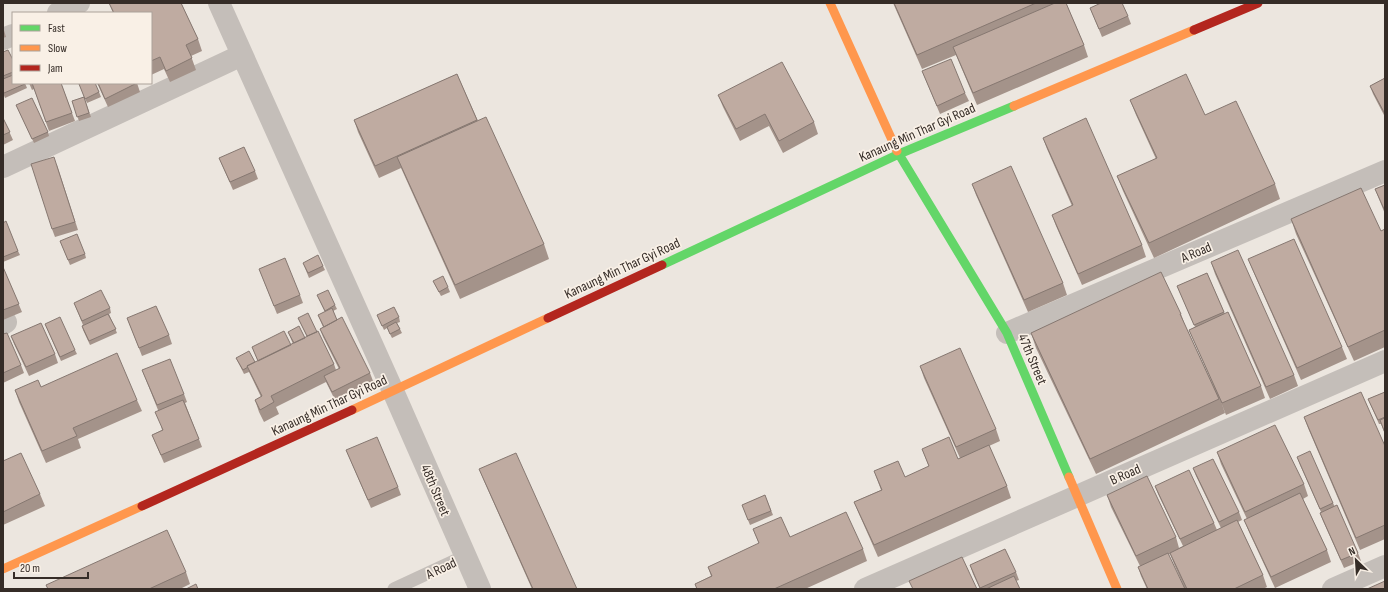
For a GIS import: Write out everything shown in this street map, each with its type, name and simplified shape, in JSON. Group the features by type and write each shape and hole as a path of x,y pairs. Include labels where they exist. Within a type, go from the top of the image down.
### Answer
{"street":[{"path":"60,12 79,3"},
{"name":"48th Street","path":"219,3 394,391 480,589"},
{"name":"47th Street","path":"830,3 899,154 1007,333 1117,589"},
{"name":"Kanaung Min Thar Gyi Road","path":"3,569 394,391 899,154 1258,3"},
{"path":"3,167 242,55"},
{"name":"A Road","path":"1007,333 1385,171"},
{"name":"B Road","path":"866,589 1385,361"},
{"path":"1333,589 1385,566"}],"lane":[{"name":"A Road","path":"394,589 465,556"}],"building":[{"path":"109,3 181,3 198,39 186,45 192,58 166,71 160,57 152,61 152,12 114,12"},
{"path":"894,3 1036,3 917,55"},
{"path":"1055,3 1066,3 1084,45 973,93 953,47"},
{"path":"1101,3 1122,3 1128,16 1099,29 1090,8"},
{"path":"8,50 12,58 12,72 3,76 3,52"},
{"path":"951,59 965,93 937,106 922,71"},
{"path":"782,62 814,122 779,141 765,114 736,129 718,95"},
{"path":"457,74 477,120 375,166 354,120"},
{"path":"1186,74 1205,115 1236,101 1275,184 1149,243 1117,176 1157,158 1130,100"},
{"path":"12,75 12,84 25,84 4,93 3,79"},
{"path":"1385,78 1385,114 1370,86"},
{"path":"32,84 61,84 72,113 46,122"},
{"path":"79,84 95,84 99,92 85,99"},
{"path":"98,84 135,84 105,99"},
{"path":"84,97 89,113 77,117 72,101"},
{"path":"32,98 48,132 32,139 16,105"},
{"path":"486,117 544,244 455,285 397,157"},
{"path":"3,118 10,132 3,135"},
{"path":"1086,118 1142,245 1078,274 1052,215 1073,205 1043,138"},
{"path":"244,147 255,171 230,182 219,158"},
{"path":"54,157 75,222 52,229 31,164"},
{"path":"1011,166 1063,283 1024,300 972,184"},
{"path":"1385,185 1385,211 1375,189"},
{"path":"1361,188 1381,231 1385,229 1385,330 1348,347 1291,219"},
{"path":"6,221 18,251 3,257 3,223"},
{"path":"77,234 85,254 68,260 60,241"},
{"path":"1294,239 1342,347 1297,368 1248,259"},
{"path":"1238,250 1294,375 1266,387 1211,262"},
{"path":"318,255 323,266 308,273 303,263"},
{"path":"285,258 300,295 274,306 259,269"},
{"path":"3,267 19,304 3,310"},
{"path":"1161,272 1219,399 1090,459 1031,333"},
{"path":"1207,273 1224,312 1194,325 1177,286"},
{"path":"443,276 448,287 439,292 433,281"},
{"path":"101,290 110,308 82,321 74,303"},
{"path":"328,290 335,305 325,311 317,295"},
{"path":"156,306 169,335 139,348 127,318"},
{"path":"394,307 399,317 382,326 377,315"},
{"path":"332,308 337,320 324,327 318,315"},
{"path":"1228,312 1261,386 1222,403 1189,330"},
{"path":"308,313 317,332 307,336 298,318"},
{"path":"108,314 116,329 89,341 82,326"},
{"path":"60,317 75,350 60,357 45,324"},
{"path":"342,317 370,373 332,392 324,376 340,368 320,329"},
{"path":"396,322 400,329 390,334 387,327"},
{"path":"41,323 55,354 26,367 11,336"},
{"path":"299,326 305,338 294,343 288,332"},
{"path":"284,331 291,345 258,361 252,347"},
{"path":"318,331 334,364 271,396 274,402 260,410 255,400 262,396 247,366"},
{"path":"7,333 21,365 3,373 3,334"},
{"path":"960,348 996,429 956,447 920,366"},
{"path":"249,351 255,362 243,370 236,358"},
{"path":"117,353 137,400 73,428 77,436 42,451 15,390 38,380 41,387"},
{"path":"170,359 184,394 157,405 142,370"},
{"path":"1361,392 1385,446 1385,525 1356,538 1304,417"},
{"path":"1385,392 1385,417 1378,420 1368,399"},
{"path":"183,400 199,439 161,455 152,435 163,430 155,412"},
{"path":"1385,418 1385,433 1380,420"},
{"path":"1275,425 1304,484 1245,512 1217,452"},
{"path":"377,437 398,487 368,500 346,450"},
{"path":"949,437 958,459 989,445 1007,486 874,545 854,502 882,490 874,471 898,461 905,477 929,466 922,449"},
{"path":"1310,451 1333,503 1320,509 1297,457"},
{"path":"21,453 40,494 3,512 3,461"},
{"path":"516,453 577,589 533,589 479,469"},
{"path":"1213,459 1239,512 1219,522 1193,468"},
{"path":"1189,470 1214,523 1180,539 1155,486"},
{"path":"1147,476 1176,537 1136,556 1107,495"},
{"path":"1300,493 1327,550 1271,577 1244,520"},
{"path":"765,495 771,511 748,520 742,505"},
{"path":"1337,505 1358,553 1341,560 1320,513"},
{"path":"846,512 863,549 774,589 697,589 695,584 712,576 708,567 759,543 753,529 781,517 790,537"},
{"path":"1237,520 1263,575 1234,589 1187,589 1170,553"},
{"path":"167,530 186,572 149,589 48,589 46,585"},
{"path":"1005,549 1016,572 980,588 970,565"},
{"path":"1168,553 1185,589 1148,589 1138,567"},
{"path":"962,557 977,589 913,589 909,581"},
{"path":"1014,576 1020,589 986,589"},
{"path":"1385,581 1385,589 1367,589"},
{"path":"196,584 198,589 186,589"}],"traffic: fast":[{"path":"662,265 899,154 1014,106"},
{"path":"897,151 1007,333 1069,477"}],"traffic: slow":[{"path":"830,3 897,151"},
{"path":"1014,106 1194,30"},
{"path":"352,410 548,318"},
{"path":"1069,477 1117,589"},
{"path":"3,569 142,506"}],"traffic: jam":[{"path":"1194,30 1258,3"},
{"path":"548,318 662,265"},
{"path":"142,506 352,410"}]}
